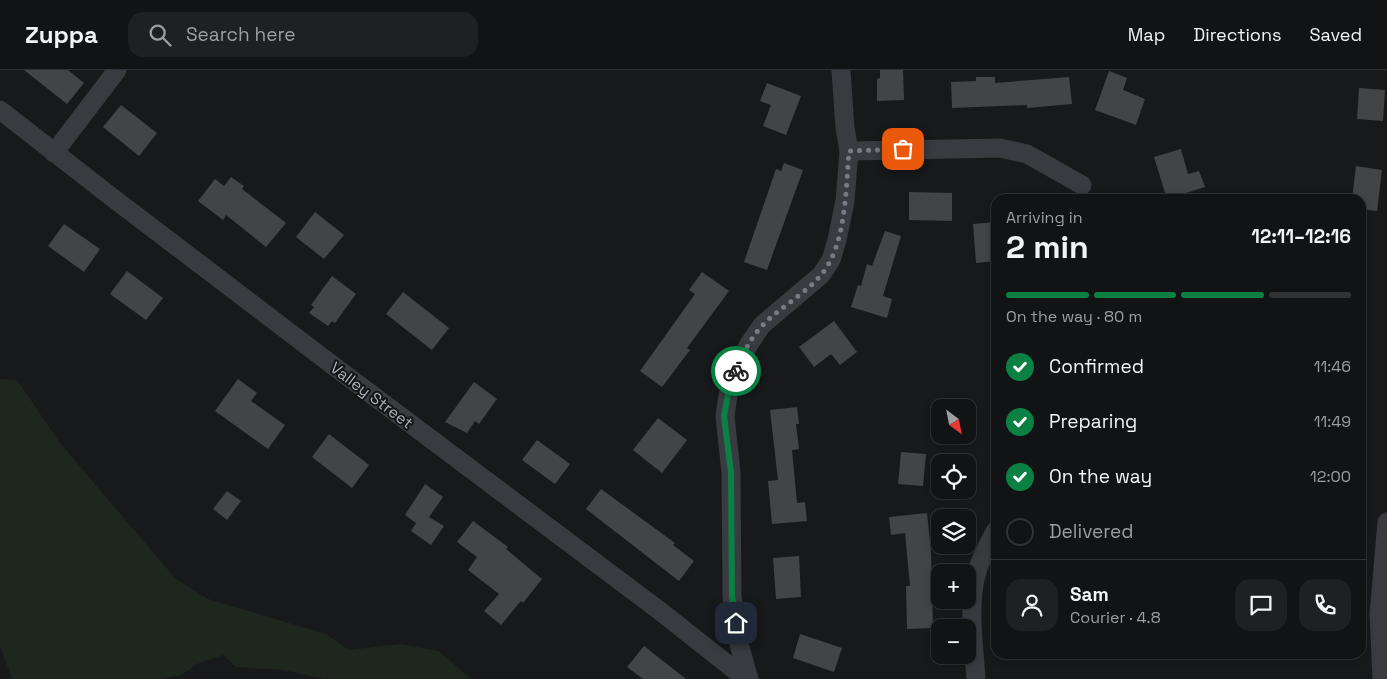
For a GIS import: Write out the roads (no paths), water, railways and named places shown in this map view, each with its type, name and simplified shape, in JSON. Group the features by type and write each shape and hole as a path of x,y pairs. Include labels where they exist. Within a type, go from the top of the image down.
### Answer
{"street":[{"path":"54,153 117,70"},
{"path":"747,679 737,637 732,596 731,473 724,416 736,369 749,344 762,325 821,275 830,260 838,240 849,151 842,70"},
{"name":"Valley Street","path":"0,110 747,679"},
{"path":"849,151 1000,148 1027,154 1082,184"},
{"path":"1382,679 1379,614 1387,522"},
{"path":"976,679 972,607 977,572 991,541"}]}
